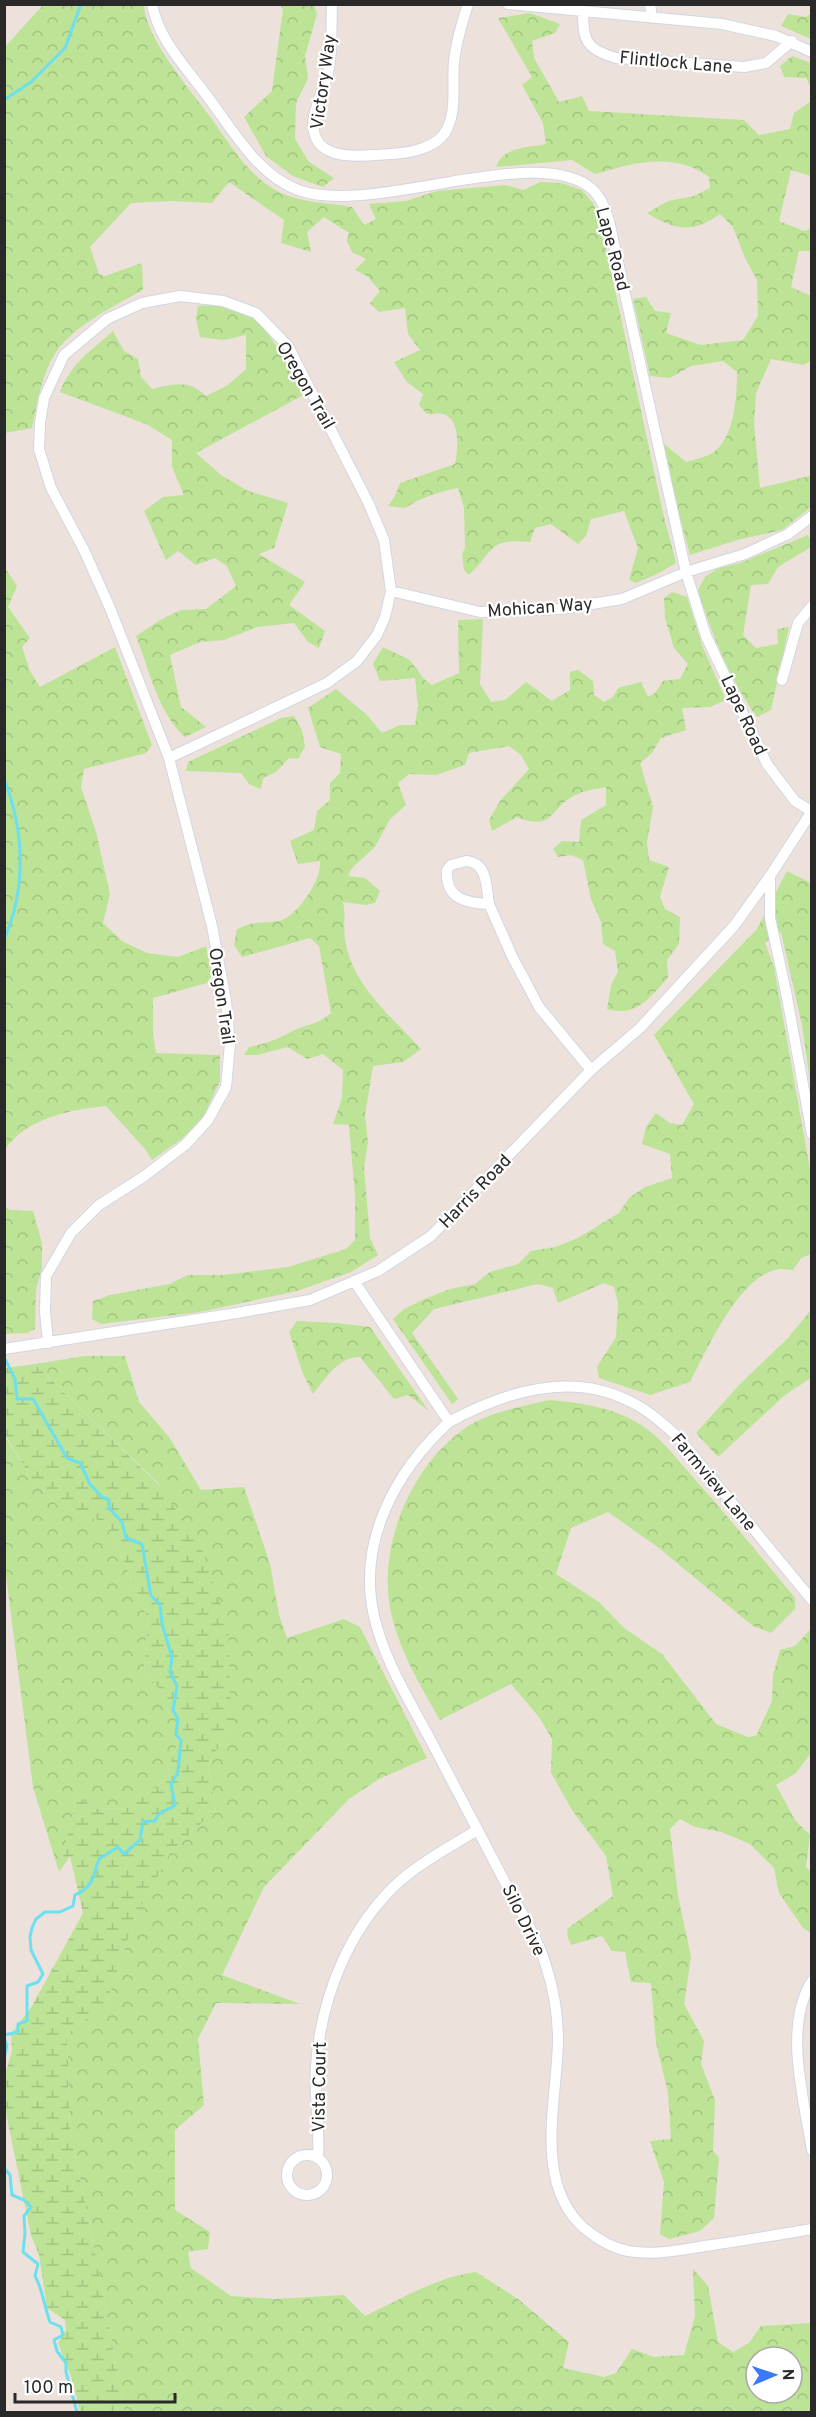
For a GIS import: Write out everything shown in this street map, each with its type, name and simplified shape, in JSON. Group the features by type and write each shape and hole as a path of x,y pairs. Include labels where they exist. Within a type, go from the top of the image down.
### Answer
{"street":[{"name":"Lape Road","path":"152,4 155,21 164,41 181,60 246,149 272,176 297,190 311,194 355,196 508,174 539,173 566,175 593,190 604,206 609,221 686,572 706,636 767,764 795,801 811,811"},
{"name":"Victory Way","path":"332,4 330,57 327,78 315,116 316,141 328,151 370,155 402,154 432,145 442,138 448,128 453,109 454,60 468,4"},
{"path":"508,4 722,24 777,36 812,52"},
{"path":"650,4 652,18"},
{"name":"Flintlock Lane","path":"583,11 583,32 587,43 598,53 616,58 744,67 766,63 792,41"},
{"name":"Oregon Trail","path":"48,1343 45,1311 46,1276 70,1233 99,1205 143,1177 185,1145 208,1120 226,1087 230,1044 226,1001 212,926 169,758 110,608 84,550 51,488 39,449 44,398 64,355 107,319 142,303 180,296 223,301 256,313 288,346 368,502 384,540 391,591 385,616 377,635 357,661 327,683 169,758"},
{"name":"Mohican Way","path":"391,591 480,612 561,609 622,599 686,572 745,554 788,534 811,518"},
{"path":"782,680 798,622 812,606"},
{"name":"Harris Road","path":"4,1349 310,1300 378,1271 431,1236 591,1070 640,1028 734,926 770,876 811,811"},
{"path":"489,904 470,903 460,899 452,892 448,886 446,874 451,865 466,861 475,862 481,867 489,904 512,956 539,1007 591,1070"},
{"path":"770,876 770,918 812,1134"},
{"path":"354,1281 449,1422"},
{"name":"Farmview Lane","path":"449,1422 488,1402 526,1390 585,1387 628,1400 660,1421 677,1436 812,1600"},
{"name":"Silo Drive","path":"449,1422 415,1456 398,1481 387,1505 373,1548 371,1593 374,1614 380,1637 398,1677 539,1947 553,1989 558,2038 553,2171 562,2200 571,2214 595,2237 619,2248 640,2253 672,2251 812,2229"},
{"name":"Vista Court","path":"318,2157 315,2090 318,2042 331,1990 345,1958 368,1915 401,1880 420,1865 477,1830"},
{"path":"812,1981 805,1990 800,2007 797,2050 812,2150"}],"green space":[{"path":"43,5 144,5 152,33 170,64 238,156 262,181 291,197 352,207 364,225 376,219 369,204 406,201 437,191 506,185 523,190 541,182 561,183 582,190 593,203 600,220 663,513 676,563 636,583 629,580 638,548 624,511 591,519 586,536 578,544 551,524 535,528 530,542 516,541 499,544 469,575 464,570 462,554 465,548 464,508 458,488 430,495 405,508 388,506 400,483 455,464 457,451 457,436 453,422 443,414 427,414 419,405 423,394 407,382 394,362 420,350 408,334 405,308 379,312 370,303 380,291 367,276 355,270 366,259 352,252 347,241 349,233 324,217 307,232 311,252 281,243 284,220 229,182 212,203 171,201 131,203 90,247 99,274 105,276 142,263 143,290 91,320 65,341 46,371 32,428 5,433 4,48"},
{"path":"280,5 314,5 317,14 305,56 308,78 296,103 295,139 309,162 334,178 323,187 293,176 266,156 244,117 272,91 283,9"},
{"path":"530,13 560,24 555,33 532,41 534,58 559,102 582,96 589,111 744,120 759,135 790,129 794,113 811,101 811,176 791,170 779,221 804,231 811,229 811,251 799,251 791,287 811,296 811,360 804,365 771,359 756,393 754,424 760,488 809,476 811,479 811,507 782,530 737,540 690,555 663,443 686,462 709,455 718,449 733,418 737,372 723,361 691,366 670,378 650,376 633,299 646,297 655,311 671,313 666,333 701,345 743,340 758,316 757,280 745,258 733,227 720,214 701,225 684,227 666,223 647,213 668,201 694,196 710,188 709,177 696,169 668,162 639,163 595,174 572,160 496,167 505,155 511,152 524,147 546,144 543,123 522,85 532,77 498,18"},
{"path":"788,14 805,17 811,14 811,39 781,26"},
{"path":"792,56 811,63 811,87 806,78 784,77 780,66"},
{"path":"216,305 251,316 263,326 307,393 196,453 221,475 248,491 288,503 274,548 259,554 305,582 289,605 325,631 319,648 308,642 294,623 257,627 224,640 200,642 170,655 181,707 206,727 185,737 161,703 136,636 181,610 206,609 236,586 227,566 215,558 196,565 178,551 166,560 144,511 163,497 184,495 172,467 172,440 146,424 60,392 76,365 113,331 124,351 138,359 141,377 152,389 180,384 193,387 206,396 228,385 246,369 246,335 224,340 200,337 196,319 198,306"},
{"path":"808,535 811,547 778,567 768,584 751,585 743,635 756,648 778,644 777,629 789,627 771,710 757,717 722,656 698,590 705,577 718,568 740,563"},
{"path":"4,566 17,586 8,607 30,638 22,647 30,671 40,687 115,647 152,745 146,753 84,769 81,787 96,832 110,894 103,923 122,941 147,953 178,957 206,946 212,975 207,983 153,998 153,1035 156,1053 220,1055 220,1081 204,1116 183,1138 152,1160 145,1149 106,1106 50,1117 25,1130 5,1149"},
{"path":"672,592 687,597 703,648 726,700 710,707 682,708 686,730 661,738 652,753 640,763 653,807 647,842 649,860 669,867 660,897 665,909 680,917 679,944 667,960 668,978 648,999 634,1008 626,1011 607,1009 611,985 618,972 615,951 603,944 601,922 591,899 583,860 571,855 558,857 553,849 562,841 579,842 581,820 606,805 606,787 584,792 569,799 546,820 539,822 517,817 492,831 489,820 500,801 529,769 521,755 509,746 469,753 465,765 436,775 409,774 398,783 406,805 390,819 375,847 352,868 348,876 365,878 380,891 375,903 366,905 343,902 345,939 355,971 385,1012 421,1049 403,1062 373,1066 365,1115 368,1142 364,1168 370,1238 378,1255 351,1272 297,1291 200,1312 101,1324 92,1319 93,1301 110,1295 170,1284 188,1275 223,1275 288,1267 346,1249 355,1240 355,1195 349,1125 333,1124 342,1098 343,1070 323,1054 307,1059 288,1047 257,1055 244,1055 249,1047 276,1039 317,1022 331,1013 319,946 310,938 242,957 234,945 237,929 248,924 280,921 297,909 309,894 320,868 320,861 298,864 290,841 314,830 317,811 330,800 330,783 340,773 341,754 320,747 308,708 336,689 367,715 382,733 400,725 415,725 418,705 415,678 380,681 373,664 383,647 410,660 423,678 432,685 459,673 458,620 483,619 480,684 491,702 505,700 526,682 552,701 570,690 570,672 578,670 593,681 594,695 604,702 613,697 618,688 641,682 648,697 655,693 663,681 680,679 688,664 674,648 665,618 664,598"},
{"path":"294,716 302,730 305,747 298,759 289,758 276,772 263,778 261,789 249,784 241,773 186,771 188,762 281,718"},
{"path":"787,871 811,883 811,1088 802,1025 781,932 765,943 774,967 811,1175 811,1254 801,1258 793,1270 775,1270 761,1276 748,1287 714,1335 690,1382 650,1395 599,1378 597,1367 616,1337 618,1303 614,1287 604,1283 558,1303 553,1288 538,1284 434,1309 412,1333 458,1399 452,1404 393,1319 404,1309 427,1298 450,1289 475,1284 490,1272 518,1264 531,1251 555,1247 578,1238 619,1213 629,1198 645,1187 672,1178 670,1154 642,1144 646,1127 656,1113 670,1123 682,1125 694,1104 654,1035 757,929"},
{"path":"5,1207 10,1210 33,1211 42,1243 42,1268 36,1290 35,1329 27,1333 5,1334"},
{"path":"811,1310 811,1378 785,1395 718,1457 696,1433 740,1384 787,1339"},
{"path":"297,1321 370,1327 428,1410 408,1395 394,1399 360,1357 339,1364 313,1394 303,1374 289,1332"},
{"path":"85,1356 125,1356 139,1402 169,1437 201,1490 244,1487 270,1564 279,1615 287,1638 344,1619 360,1627 427,1758 379,1779 349,1799 264,1887 222,1975 300,2004 216,2003 198,2039 204,2105 175,2130 175,2210 210,2232 208,2249 188,2252 191,2268 231,2296 276,2299 344,2295 365,2316 433,2284 476,2272 518,2299 569,2342 563,2368 604,2377 616,2373 632,2349 654,2357 684,2355 695,2316 693,2269 708,2286 718,2342 733,2352 744,2346 744,2405 804,2405 804,2345 745,2345 761,2326 811,2323 812,2376 809,2382 811,2384 811,2412 124,2412 102,2287 70,2129 67,2034 107,2002 134,1920 171,1851 216,1810 208,1766 231,1724 159,1484 35,1364"},
{"path":"35,1364 158,1484 199,1542 228,1624 231,1724 208,1766 216,1810 171,1851 134,1920 107,2002 67,2034 70,2129 102,2287 124,2412 80,2412 72,2379 58,2343 66,2330 65,2320 47,2308 39,2255 31,2235 5,2108 5,2075 12,2051 11,2034 32,2006 83,1913 70,1856 59,1872 77,1795 94,1809 127,1808 164,1781 186,1720 144,1671 148,1619 108,1523 59,1507 30,1476 5,1435 5,1368"},
{"path":"550,1400 606,1409 638,1423 653,1434 718,1505 795,1598 795,1609 771,1633 753,1626 659,1548 608,1512 571,1528 556,1574 599,1602 624,1628 662,1654 716,1724 748,1737 756,1736 772,1701 773,1675 780,1650 795,1646 811,1629 811,1753 796,1773 776,1785 795,1820 810,1835 806,1867 811,1872 811,1933 803,1928 779,1893 774,1868 750,1844 721,1832 695,1827 680,1819 670,1829 678,1896 691,1957 684,2004 704,2041 701,2064 715,2100 713,2151 719,2158 714,2218 700,2231 669,2239 660,2234 664,2182 650,2141 671,2139 668,2093 656,2043 651,1983 631,1982 625,1952 612,1951 602,1936 571,1945 568,1938 567,1929 613,1896 606,1856 572,1810 551,1773 552,1739 539,1717 511,1684 440,1720 404,1651 390,1607 389,1559 394,1534 402,1510 426,1467 442,1448 470,1425 503,1411"},
{"path":"4,1435 30,1476 59,1507 108,1523 148,1619 144,1671 186,1720 164,1781 127,1808 94,1809 77,1795 59,1872 33,1787 5,1568"}],"waterway":[{"path":"4,100 31,82 65,48 81,4"},
{"path":"4,779 16,818 20,859 17,900 4,939"},
{"path":"4,2035 18,2032 18,2024 27,2021 27,1986 38,1982 43,1974 31,1950 30,1937 36,1919 45,1912 60,1912 73,1906 75,1895 85,1889 92,1880 99,1859 118,1847 124,1854 140,1840 143,1822 155,1821 161,1813 175,1805 171,1784 178,1772 181,1740 176,1735 178,1719 173,1710 177,1686 170,1672 172,1657 162,1624 160,1604 151,1596 142,1544 126,1538 122,1522 109,1508 109,1500 102,1497 90,1484 80,1463 67,1458 33,1399 17,1399 15,1379 5,1359"},
{"path":"4,2038 7,2045 4,2060"},
{"path":"4,2168 10,2175 12,2195 24,2200 31,2207 24,2216 23,2252 38,2264 35,2276 50,2322 61,2327 63,2335 54,2340 57,2351 66,2363 66,2372 77,2412"}]}
